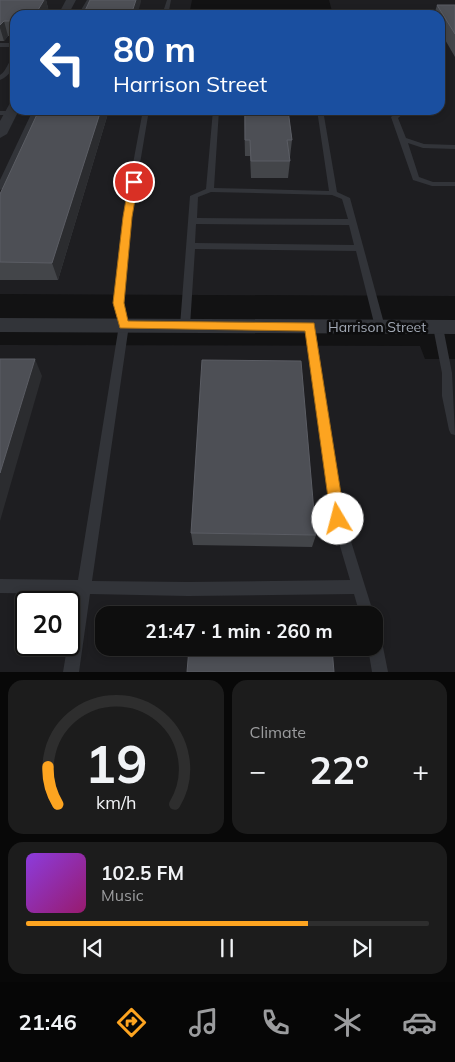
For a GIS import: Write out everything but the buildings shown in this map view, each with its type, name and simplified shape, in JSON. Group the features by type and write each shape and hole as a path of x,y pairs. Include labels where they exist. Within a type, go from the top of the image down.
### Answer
{"street":[{"path":"0,134 9,111"},
{"name":"Harrison Street","path":"0,325 446,327"}],"lane":[{"path":"0,78 6,74 10,67"},
{"path":"0,188 34,115"},
{"path":"71,672 124,325 118,303 127,217 145,115"},
{"path":"210,190 216,115"},
{"path":"321,115 333,193"},
{"path":"397,115 394,117 416,178 432,184 455,184"},
{"path":"403,139 423,146 455,147"},
{"path":"185,326 194,196 210,190 333,193 346,198 380,327"},
{"path":"192,221 352,222"},
{"path":"191,246 359,248"},
{"path":"310,326 338,519 364,606"},
{"path":"446,327 451,377 447,396 455,430"},
{"path":"0,586 84,588 358,587"},
{"path":"377,656 380,672"}],"shaded area":[{"path":"0,0 192,0 190,10 10,10 10,115 445,115 445,10 332,10 329,0 455,0 455,296 0,294"},
{"path":"0,345 420,346 425,359 455,359 455,672 0,672"}],"route":[{"path":"134,182 127,217 118,303 124,325 310,326 338,519"}]}
